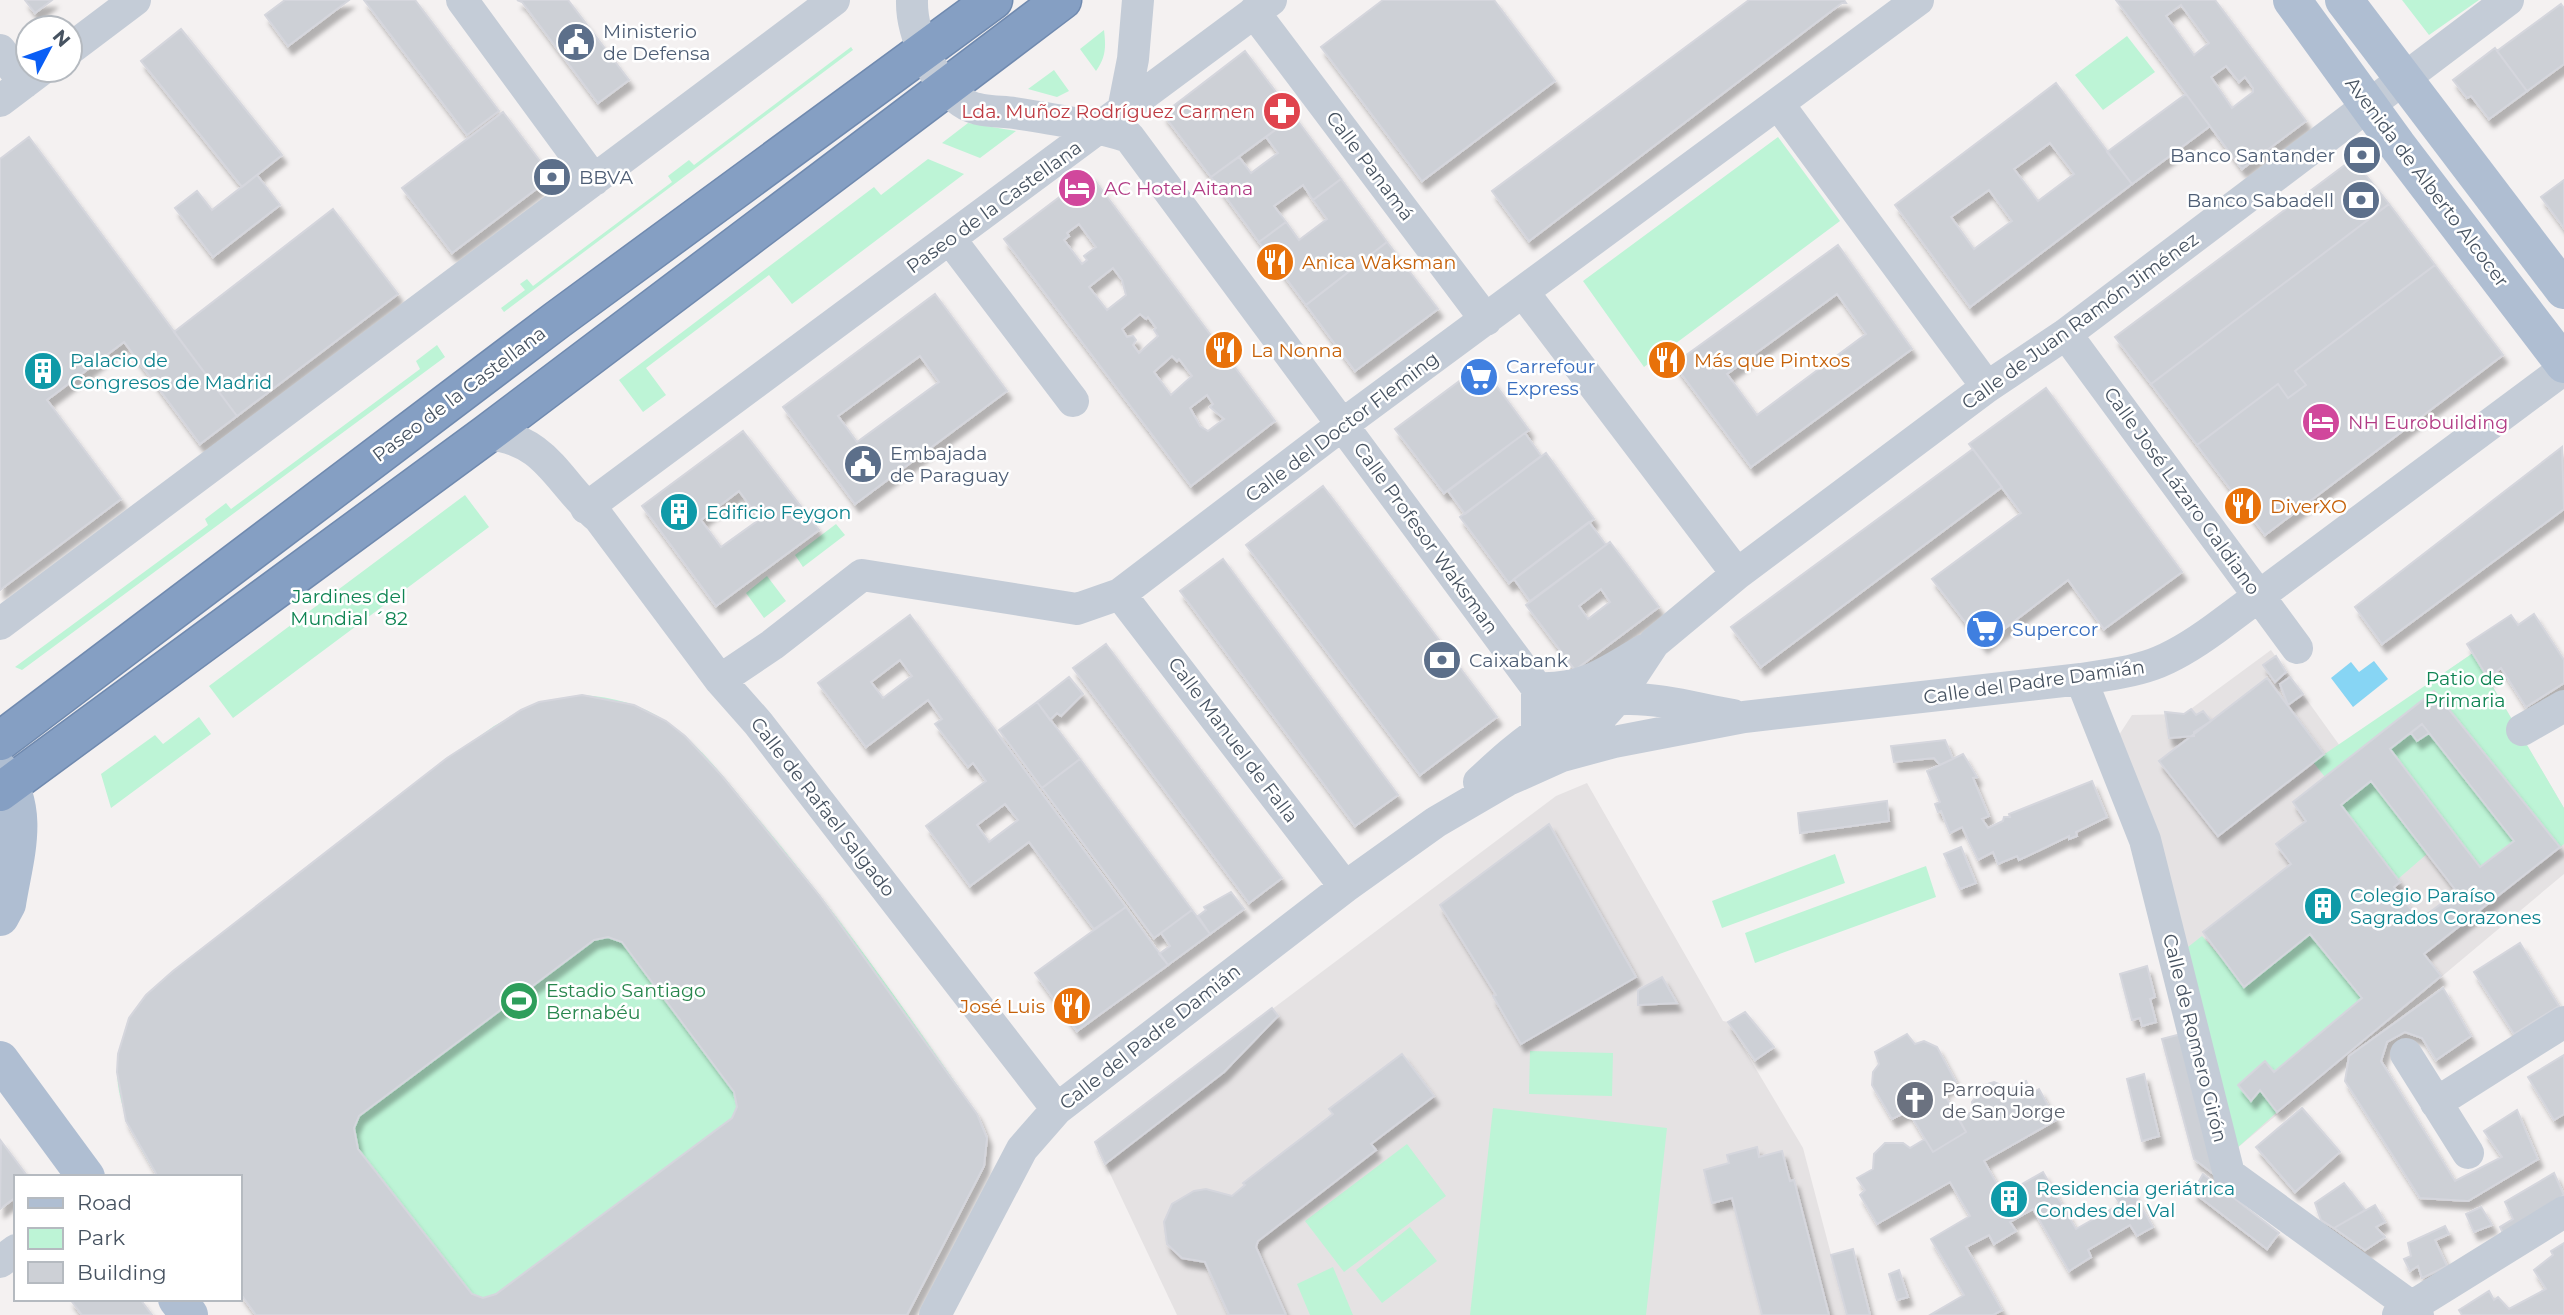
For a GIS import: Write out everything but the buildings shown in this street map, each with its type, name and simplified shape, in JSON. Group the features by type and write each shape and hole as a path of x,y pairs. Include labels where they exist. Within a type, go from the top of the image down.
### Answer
{"highway":[{"name":"Paseo de la Castellana","path":"0,741 557,320 923,54 993,0"},
{"path":"4,783 487,434 949,89 1062,0"}],"main road":[{"name":"Avenida de Alberto Alcocer","path":"2292,0 2368,107 2564,366"},
{"path":"2344,0 2564,290"},
{"path":"0,916 7,904 20,815 4,783"},
{"path":"0,1060 85,1175"}],"street":[{"path":"84,38 135,0"},
{"path":"462,0 594,180"},
{"path":"0,624 834,0"},
{"name":"Paseo de la Castellana","path":"912,0 911,16 923,54 949,89 967,106 1112,119"},
{"path":"1112,119 1133,59 1138,0"},
{"name":"Calle del Doctor Fleming","path":"720,680 772,645 862,575 1077,609 1120,594 1342,425 1919,0"},
{"name":"Calle de Juan Ramón Jiménez","path":"1654,643 1737,574 1987,387 2066,334 2508,0"},
{"name":"Paseo de la Castellana","path":"586,508 1262,6"},
{"name":"Calle Panamá","path":"1262,6 1406,214 1486,320"},
{"path":"0,50 22,85"},
{"path":"1779,105 1987,387"},
{"name":"Calle Profesor Waksman","path":"1112,119 1129,137 1537,688"},
{"path":"950,239 1073,401"},
{"path":"1523,292 1737,574"},
{"name":"Calle José Lázaro Galdiano","path":"2066,334 2297,648"},
{"name":"Calle del Padre Damián","path":"1508,780 1578,750 1744,717 2081,679 2130,672 2165,662 2258,596 2564,366"},
{"path":"487,434 508,435 523,441 551,463 586,508"},
{"name":"Calle de Rafael Salgado","path":"586,508 599,518 720,680 758,723 1057,1108"},
{"name":"Calle Manuel de Falla","path":"1120,594 1345,887"},
{"path":"1536,734 1537,688 1566,688 1585,683 1605,675 1654,643"},
{"name":"Calle del Padre Damián","path":"935,1315 1022,1149 1057,1108 1345,887 1436,822 1508,780 1540,756 1592,725 1617,699 1654,643"},
{"name":"Calle del Padre Damián","path":"1654,643 1653,669 1658,679 1671,694 1690,707"},
{"name":"Calle de Romero Girón","path":"2081,679 2145,841 2230,1174 2410,1312"},
{"name":"Calle del Padre Damián","path":"1436,822 1536,734 1572,712 1617,699 1641,699 1744,717"},
{"path":"2522,730 2564,706"},
{"path":"2436,1103 2564,1022"},
{"path":"2406,1054 2468,1153"},
{"path":"2410,1312 2564,1212"}],"shaded area":[{"path":"2271,650 2340,746 2473,653 2564,808 2564,874 2236,1149 2117,738 2132,715 2184,714"},
{"path":"1587,783 1723,1021 1728,1022 1803,1148 1847,1315 1177,1315 1095,1142 1556,796"}],"green space":[{"path":"2402,0 2479,0 2429,35"},
{"path":"1104,30 1105,52 1096,71 1080,49"},
{"path":"2127,36 2155,72 2103,110 2075,75"},
{"path":"851,47 853,50 504,312 501,308 525,290 520,284 527,279 533,286 672,182 668,176 689,160 694,165"},
{"path":"1054,70 1069,91 1057,97 1028,89"},
{"path":"968,123 1016,131 980,158 942,143"},
{"path":"1778,137 1840,221 1644,367 1583,281"},
{"path":"928,159 964,174 792,304 769,275 646,368 666,395 643,412 619,380 874,187 881,195"},
{"path":"437,345 445,357 22,670 15,667 208,525 205,519 226,503 231,509 420,369 416,361"},
{"name":"Jardines del Mundial ´82","path":"465,495 489,527 233,718 209,686"},
{"path":"836,524 845,535 803,567 795,555"},
{"path":"767,576 786,601 764,618 746,593"},
{"name":"Patio de Primaria","path":"2473,653 2564,808 2564,844 2560,847 2434,691 2325,777 2313,762"},
{"name":"Estadio Santiago Bernabéu","path":"582,695 616,700 647,710 680,732 725,778 842,924 977,1114 987,1138 984,1166 907,1315 256,1315 242,1296 242,1175 157,1175 128,1120 120,1094 117,1069 121,1044 131,1020 148,996 173,971 411,786 494,726 539,702"},
{"path":"199,717 211,734 111,808 101,774 155,735 163,744"},
{"path":"2411,733 2417,741 2429,733 2514,841 2480,867 2390,749"},
{"path":"2371,781 2428,853 2398,879 2341,805"},
{"path":"1835,854 1845,883 1722,928 1712,901"},
{"path":"1926,866 1936,897 1755,963 1745,933"},
{"path":"2310,934 2362,998 2274,1072 2264,1061 2238,1085 2251,1100 2260,1090 2277,1112 2236,1149 2188,947 2202,936 2227,964"},
{"path":"1530,1051 1613,1053 1612,1096 1529,1094"},
{"path":"1493,1108 1667,1128 1646,1315 1470,1315"},
{"path":"1407,1144 1446,1196 1344,1272 1305,1221"},
{"path":"1410,1227 1437,1261 1382,1303 1356,1270"},
{"path":"1333,1267 1353,1315 1310,1315 1297,1284"}],"water":[{"path":"2374,661 2388,679 2353,707 2331,678 2351,662 2359,672"}],"place":[{"name":"Ministerio de Defensa","path":"576,42"},
{"name":"Lda. Muñoz Rodríguez Carmen","path":"1282,111"},
{"name":"Banco Santander","path":"2362,155"},
{"name":"BBVA","path":"552,177"},
{"name":"AC Hotel Aitana","path":"1077,188"},
{"name":"Banco Sabadell","path":"2361,200"},
{"name":"Anica Waksman","path":"1275,262"},
{"name":"La Nonna","path":"1224,350"},
{"name":"Más que Pintxos","path":"1667,360"},
{"name":"Palacio de Congresos de Madrid","path":"43,371"},
{"name":"Carrefour Express","path":"1479,377"},
{"name":"NH Eurobuilding","path":"2321,422"},
{"name":"Embajada de Paraguay","path":"863,464"},
{"name":"DiverXO","path":"2243,506"},
{"name":"Edificio Feygon","path":"679,512"},
{"name":"Supercor","path":"1985,629"},
{"name":"Caixabank","path":"1442,660"},
{"name":"Colegio Paraíso Sagrados Corazones","path":"2323,906"},
{"name":"Estadio Santiago Bernabéu","path":"519,1001"},
{"name":"José Luis","path":"1072,1006"},
{"name":"Parroquia de San Jorge","path":"1915,1100"},
{"name":"Residencia geriátrica Condes del Val","path":"2009,1199"}]}
